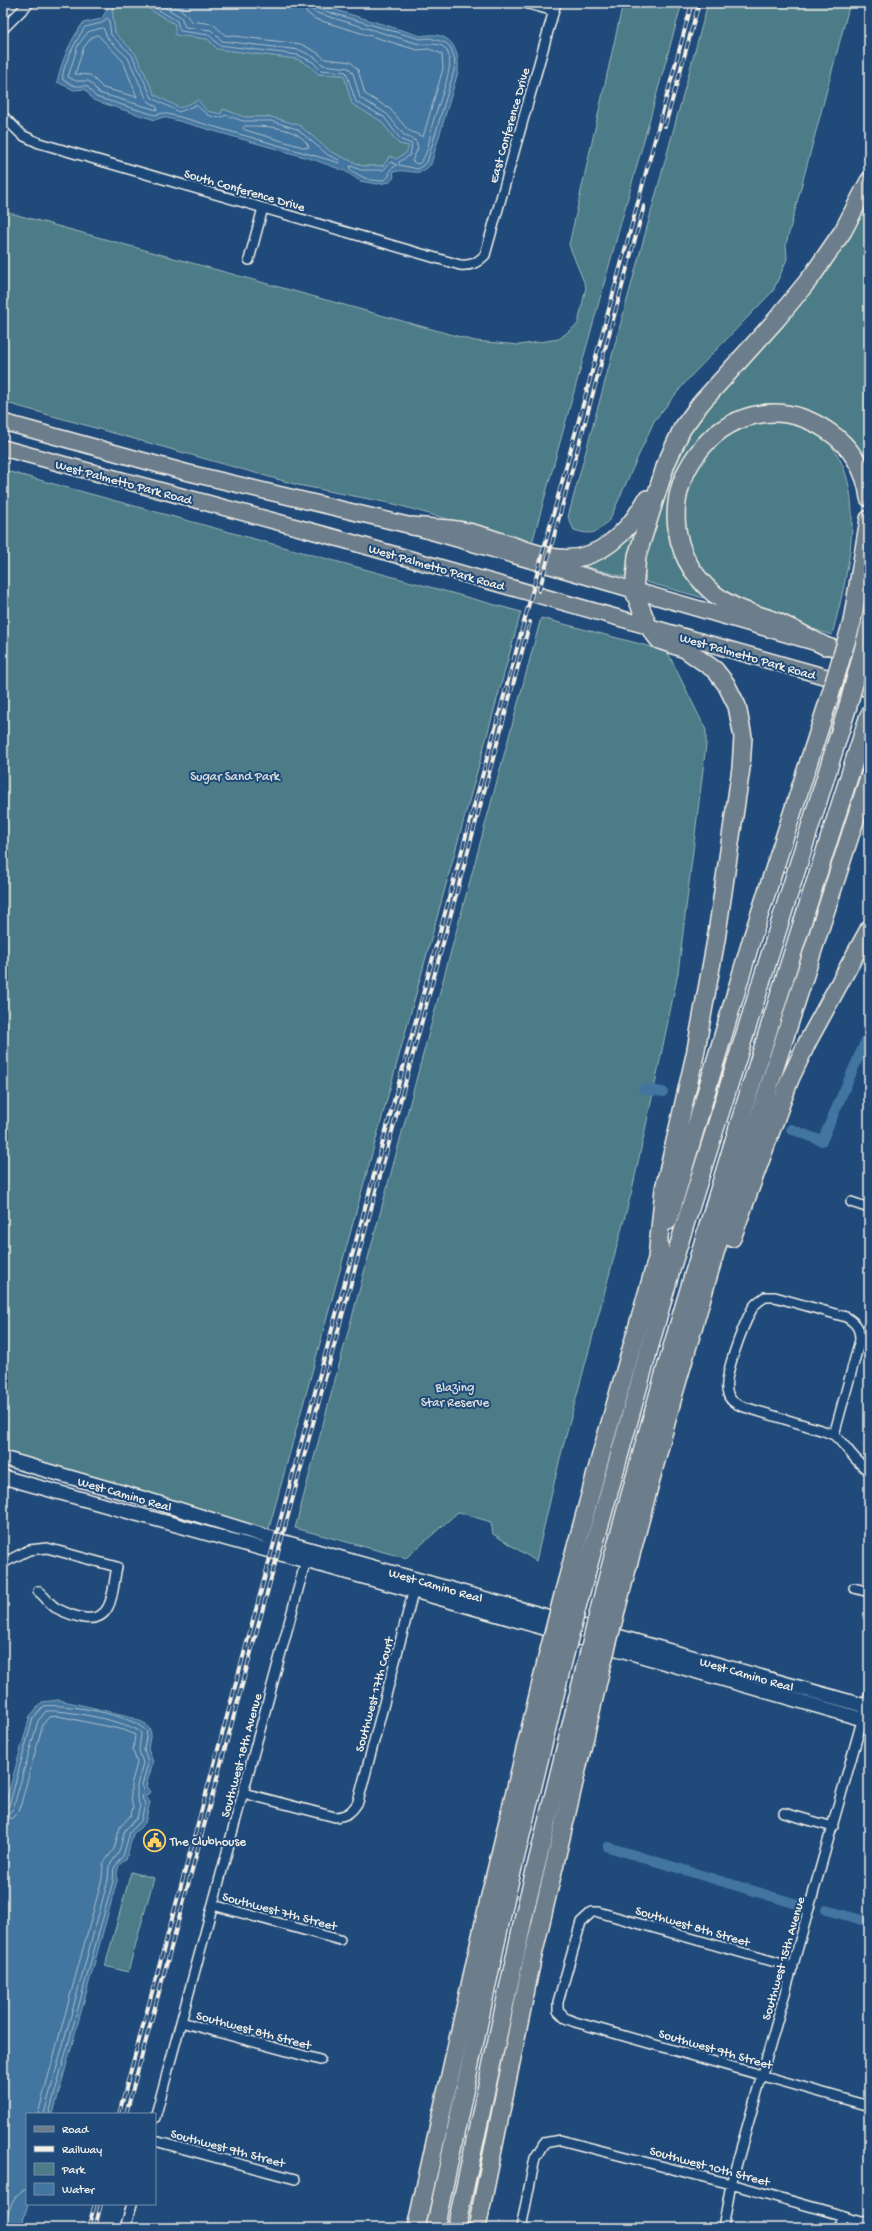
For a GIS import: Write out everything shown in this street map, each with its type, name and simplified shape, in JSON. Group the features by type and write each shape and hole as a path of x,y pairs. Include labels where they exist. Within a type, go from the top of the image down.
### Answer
{"highway":[{"path":"412,526 464,531 559,558 584,555 608,545 628,527 640,511 666,464 682,429 692,415 776,320 812,276 843,231 869,181"},
{"path":"825,646 771,620 746,613 730,605 699,579 685,555 679,537 676,511 679,489 685,472 695,455 714,435 731,425 749,418 779,415 798,417 815,423 840,440 859,465 869,498"},
{"path":"658,1258 664,1189 693,1063 716,940 741,768 743,737 737,706 726,684 715,670 685,649 659,640 648,626 634,591 640,544 666,464"},
{"path":"852,622 869,519"},
{"path":"572,1594 602,1451 750,945 829,699 869,565"},
{"path":"416,2228 487,1906 572,1594 673,1263 848,706 869,628"},
{"path":"477,2228 592,1671 601,1602 657,1397 712,1207 869,715"},
{"path":"456,2228 525,1911 592,1671 617,1606 687,1348 730,1204 869,778"},
{"path":"661,1446 695,1356 726,1255 781,1102 800,1058 869,929"},
{"path":"844,974 869,946"},
{"path":"435,2228 507,1894 555,1660"}],"main road":[{"path":"5,448 8,424"},
{"name":"West Palmetto Park Road","path":"8,424 185,472 412,526 869,658"},
{"name":"West Palmetto Park Road","path":"5,448 326,535 869,689"}],"street":[{"path":"3,30 29,3"},
{"path":"525,3 555,7"},
{"name":"East Conference Drive","path":"485,254 555,7"},
{"name":"South Conference Drive","path":"3,116 19,132 39,143 460,265 469,265 478,262 485,254"},
{"path":"249,260 263,208"},
{"path":"851,1202 869,1208"},
{"path":"834,1435 860,1340 860,1330 854,1322 846,1317 775,1297 765,1297 756,1302 751,1310 726,1384 727,1394 733,1402 741,1406 824,1430 834,1435 842,1442 854,1459 869,1471"},
{"name":"West Camino Real","path":"3,1458 146,1499 416,1585 866,1720"},
{"name":"West Camino Real","path":"3,1478 306,1560 416,1585 868,1703"},
{"path":"3,1563 28,1550 47,1548 117,1567 109,1606 102,1616 86,1619 56,1607 38,1591"},
{"name":"Southwest 18th Avenue","path":"156,2114 306,1560"},
{"name":"Southwest 17th Court","path":"243,1793 335,1817 349,1813 353,1810 358,1802 416,1585"},
{"path":"854,1588 869,1592"},
{"name":"Southwest 15th Avenue","path":"723,2228 731,2184 833,1827 866,1720 868,1703"},
{"path":"784,1813 833,1827"},
{"name":"Southwest 7th Street","path":"213,1905 340,1940"},
{"name":"Southwest 8th Street","path":"558,2011 558,2002 581,1922 592,1912 598,1912 793,1967"},
{"name":"Southwest 9th Street","path":"558,2011 565,2018 575,2022 869,2106"},
{"name":"Southwest 8th Street","path":"181,2022 320,2060"},
{"name":"Southwest 10th Street","path":"521,2228 535,2158 544,2143 560,2140 731,2184 869,2223"},
{"name":"Southwest 9th Street","path":"156,2141 295,2179"},
{"path":"125,2228 132,2205"},
{"path":"839,2228 842,2215"}],"green space":[{"path":"114,3 139,3 175,24 176,35 208,39 217,49 297,59 310,66 318,74 344,75 352,104 381,121 399,144 409,146 407,153 396,159 390,156 383,166 362,166 331,152 299,125 271,117 244,117 223,109 221,114 180,108 155,95 135,53 115,33 112,9"},
{"path":"623,3 682,3 532,543 394,504 298,485 3,402 3,211 475,341 519,345 559,339 578,324 586,287 569,245"},
{"path":"708,3 850,3 786,244 787,259 773,291 688,379 654,421 610,519 594,532 580,532 574,530 568,517"},
{"path":"869,195 869,470 857,451 772,409 687,458 684,567 692,582 707,596 707,599 646,582 644,569 645,553 682,441"},
{"path":"785,422 820,433 836,453 846,475 851,500 852,527 845,583 832,635 751,610 701,575 682,524 688,481 717,440 754,423"},
{"name":"Sugar Sand Park","path":"3,470 521,612 268,1532 3,1455"},
{"path":"634,534 625,577 576,564 606,556"},
{"name":"Blazing Star Reserve","path":"541,618 667,651 706,730 706,745 678,973 632,1190 560,1458 536,1561 493,1534 491,1522 458,1512 406,1558 295,1528"},
{"path":"131,1872 154,1878 128,1972 105,1966"}],"water":[{"path":"106,3 114,3 112,9 115,33 135,53 155,95 180,108 198,100 207,111 221,114 223,109 244,117 271,117 299,125 331,152 362,166 383,166 390,156 396,159 406,153 409,146 399,144 381,121 352,104 344,75 318,74 310,66 297,59 217,49 208,39 175,35 175,24 139,3 313,3 421,36 431,35 446,38 455,48 458,72 431,164 426,169 418,172 393,172 394,177 390,182 377,184 360,181 345,171 315,160 163,117 155,120 93,100 85,89 74,90 57,82 67,51 78,30 83,23 101,19 107,10"},
{"path":"59,1700 129,1716 146,1724 151,1732 148,1749 153,1762 146,1786 150,1792 145,1797 150,1802 145,1823 133,1834 126,1860 121,1863 118,1868 117,1881 53,2113 26,2113 26,2205 28,2205 21,2228 3,2228 3,1812 30,1716 42,1702"}],"waterway":[{"path":"791,1129 822,1141 869,1033"},
{"path":"644,1089 663,1092"},
{"path":"608,1847 797,1904"},
{"path":"826,1910 869,1922"}],"railway":[{"path":"119,2113 692,3"},
{"path":"665,126 699,3"},
{"path":"539,591 644,206"},
{"path":"126,2113 530,622"},
{"path":"88,2228 95,2205"},
{"path":"95,2228 101,2205"}],"place":[{"name":"The Clubhouse","path":"155,1840"}]}
